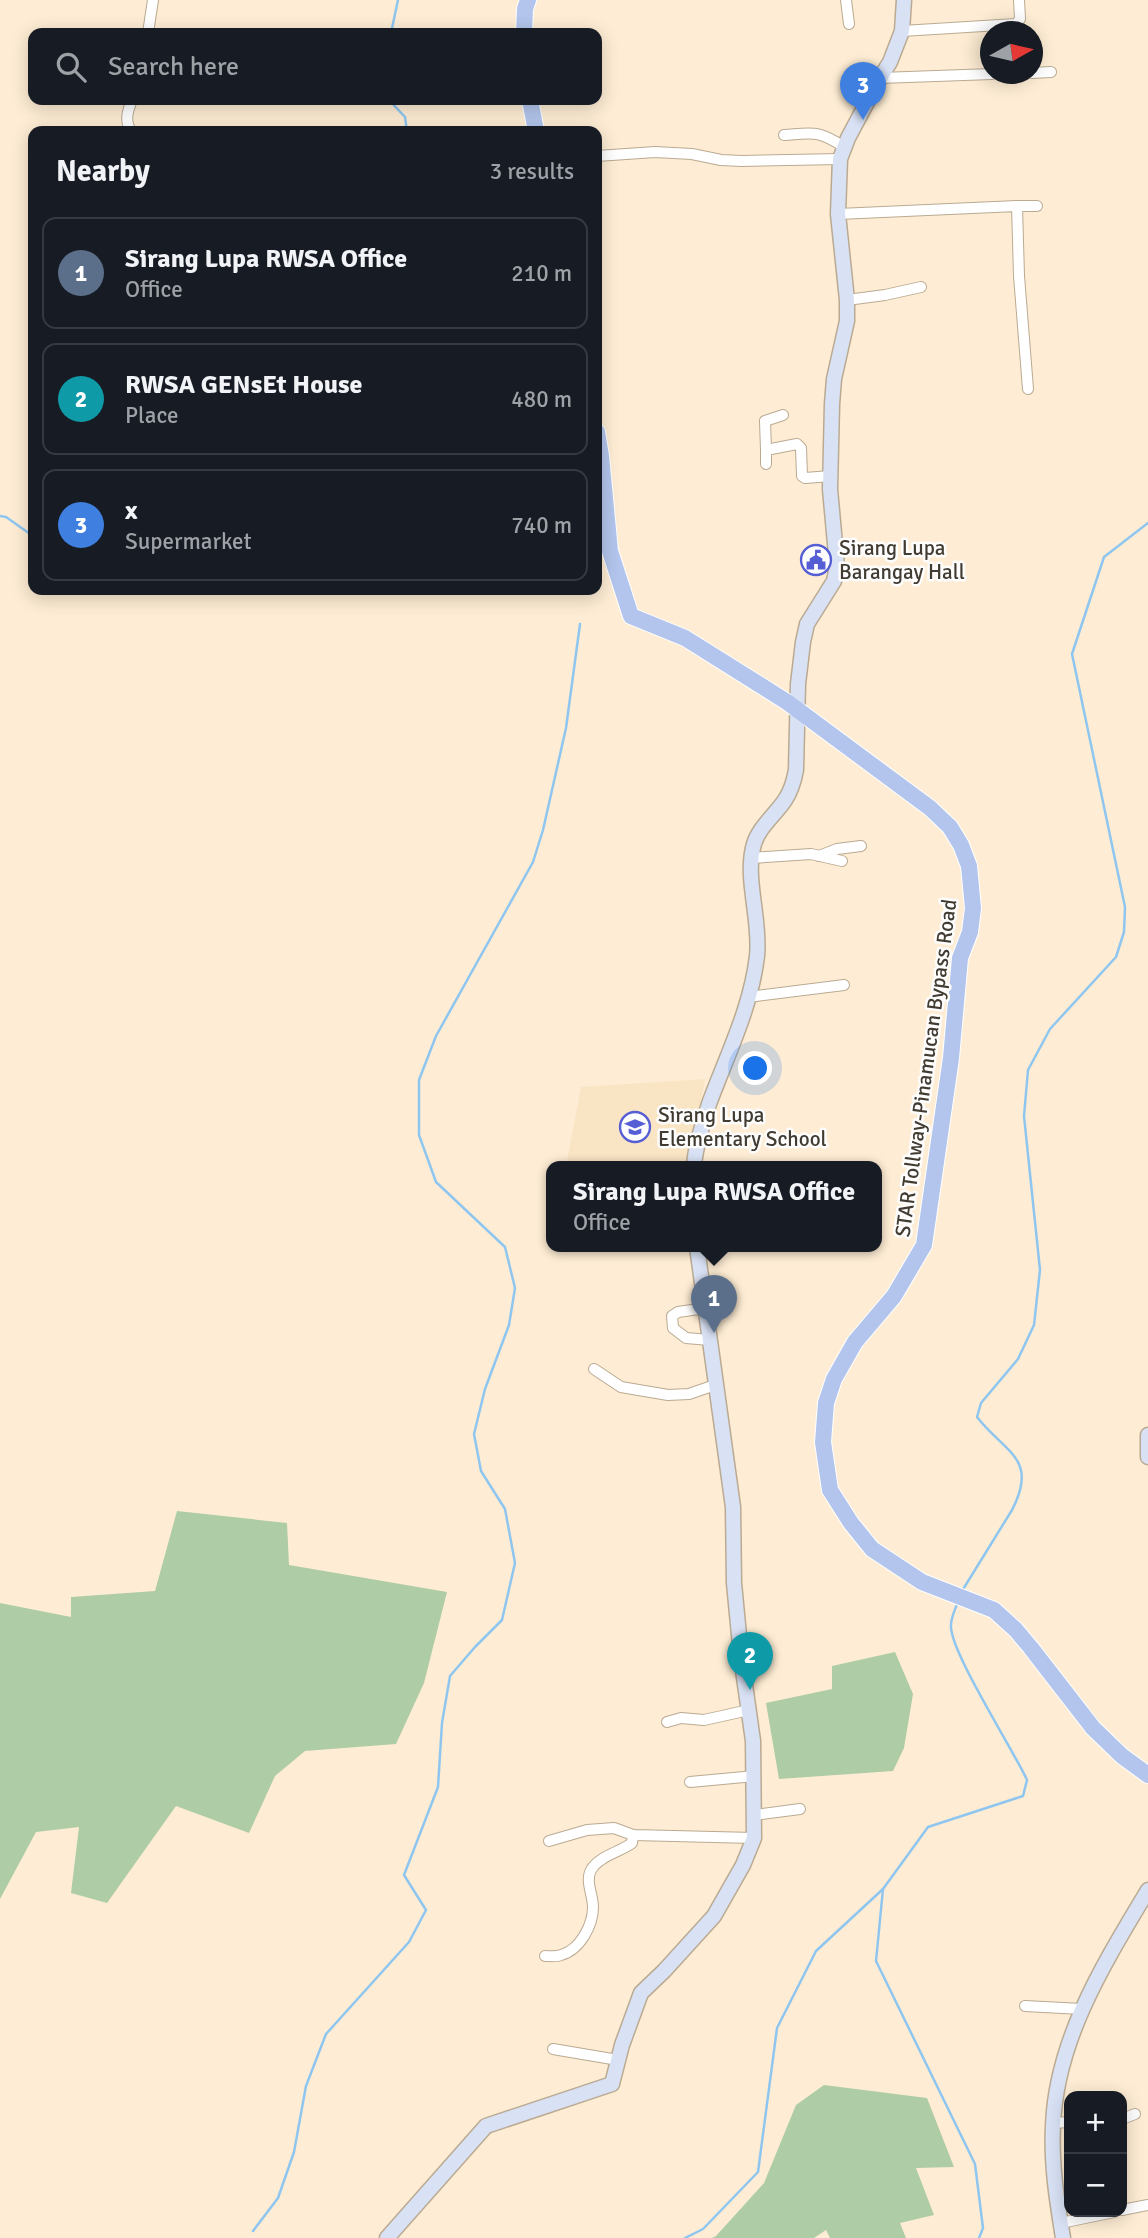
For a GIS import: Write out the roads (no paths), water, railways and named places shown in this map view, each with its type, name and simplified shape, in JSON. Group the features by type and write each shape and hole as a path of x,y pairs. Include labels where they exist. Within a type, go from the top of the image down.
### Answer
{"main road":[{"path":"524,28 528,0"},
{"path":"531,105 536,126"},
{"name":"STAR Tollway-Pinamucan Bypass Road","path":"602,467 610,551 631,616 685,638 798,710 930,807 950,827 961,845 969,866 972,886 972,920 960,958 951,1058 924,1245 894,1296 855,1342 834,1380 826,1403 823,1442 830,1490 872,1549 922,1582 993,1610 1031,1648 1093,1728 1122,1756 1148,1775"}],"street":[{"path":"149,28 153,0"},
{"path":"846,0 849,24"},
{"path":"695,1161 702,1126 745,1013 748,997 758,942 751,858 758,835 793,784 803,642 807,624 834,581 837,566 831,476 834,379 847,321 838,214 842,153 890,62 902,31 904,0"},
{"path":"902,31 1016,24 1020,19 1020,0"},
{"path":"1043,72 1051,72"},
{"path":"880,78 980,74"},
{"path":"128,126 127,112 130,105"},
{"path":"784,135 827,135 842,153"},
{"path":"602,156 655,152 742,161 842,153"},
{"path":"1017,206 1028,389"},
{"path":"838,214 1037,206"},
{"path":"847,300 921,287"},
{"path":"766,464 765,421 783,415"},
{"path":"766,450 790,444 800,445 802,476 831,476"},
{"path":"819,856 837,849 861,846"},
{"path":"751,858 801,855 842,861"},
{"path":"748,997 844,985"},
{"path":"387,2238 486,2126 612,2084 641,1993 714,1916 743,1865 754,1838 753,1741 734,1583 733,1507 698,1252"},
{"path":"706,1308 678,1312 672,1321 673,1328 686,1338 710,1340"},
{"path":"594,1369 621,1387 668,1395 689,1394 715,1385"},
{"path":"1148,1435 1148,1457"},
{"path":"667,1722 688,1717 704,1720 749,1710"},
{"path":"690,1783 755,1776"},
{"path":"755,1815 800,1809"},
{"path":"550,1841 587,1830 614,1828 633,1835 754,1838"},
{"path":"545,1956 560,1956 578,1945 592,1917 593,1906 588,1882 590,1872 597,1862 632,1843 633,1835"},
{"path":"1063,2238 1057,2210 1052,2155 1059,2076 1082,2009 1148,1890"},
{"path":"1025,2006 1082,2009"},
{"path":"553,2049 618,2060"},
{"path":"1127,2117 1135,2114"},
{"path":"1053,2123 1064,2122"},
{"path":"1127,2209 1148,2205"},
{"path":"1061,2223 1090,2217"}],"waterway":[{"path":"392,28 398,0"},
{"path":"394,105 405,117 406,126"},
{"path":"0,516 6,517 28,532"},
{"path":"962,1591 1012,1510 1022,1479 1015,1458 977,1417 981,1403 1018,1359 1034,1325 1040,1270 1024,1116 1028,1070 1050,1029 1116,957 1124,932 1125,907 1072,654 1104,557 1148,523"},
{"path":"253,2231 278,2198 294,2152 306,2086 326,2034 409,1942 426,1910 404,1875 438,1787 442,1723 450,1676 502,1620 515,1563 505,1509 481,1471 474,1434 485,1389 509,1325 515,1288 505,1247 436,1182 419,1135 419,1080 436,1036 533,862 566,728 580,624"},
{"path":"957,1604 951,1625 953,1638 1027,1780 1023,1796 928,1827 883,1889 876,1961 975,2164 983,2228 979,2238"},
{"path":"685,2238 703,2229 758,2172 777,2028 816,1951 883,1889"}],"place":[{"name":"x","path":"863,120"},
{"name":"Sirang Lupa Barangay Hall","path":"816,560"},
{"name":"Sirang Lupa Elementary School","path":"635,1127"},
{"name":"Sirang Lupa RWSA Office","path":"714,1333"},
{"name":"RWSA GENsEt House","path":"750,1690"}]}
